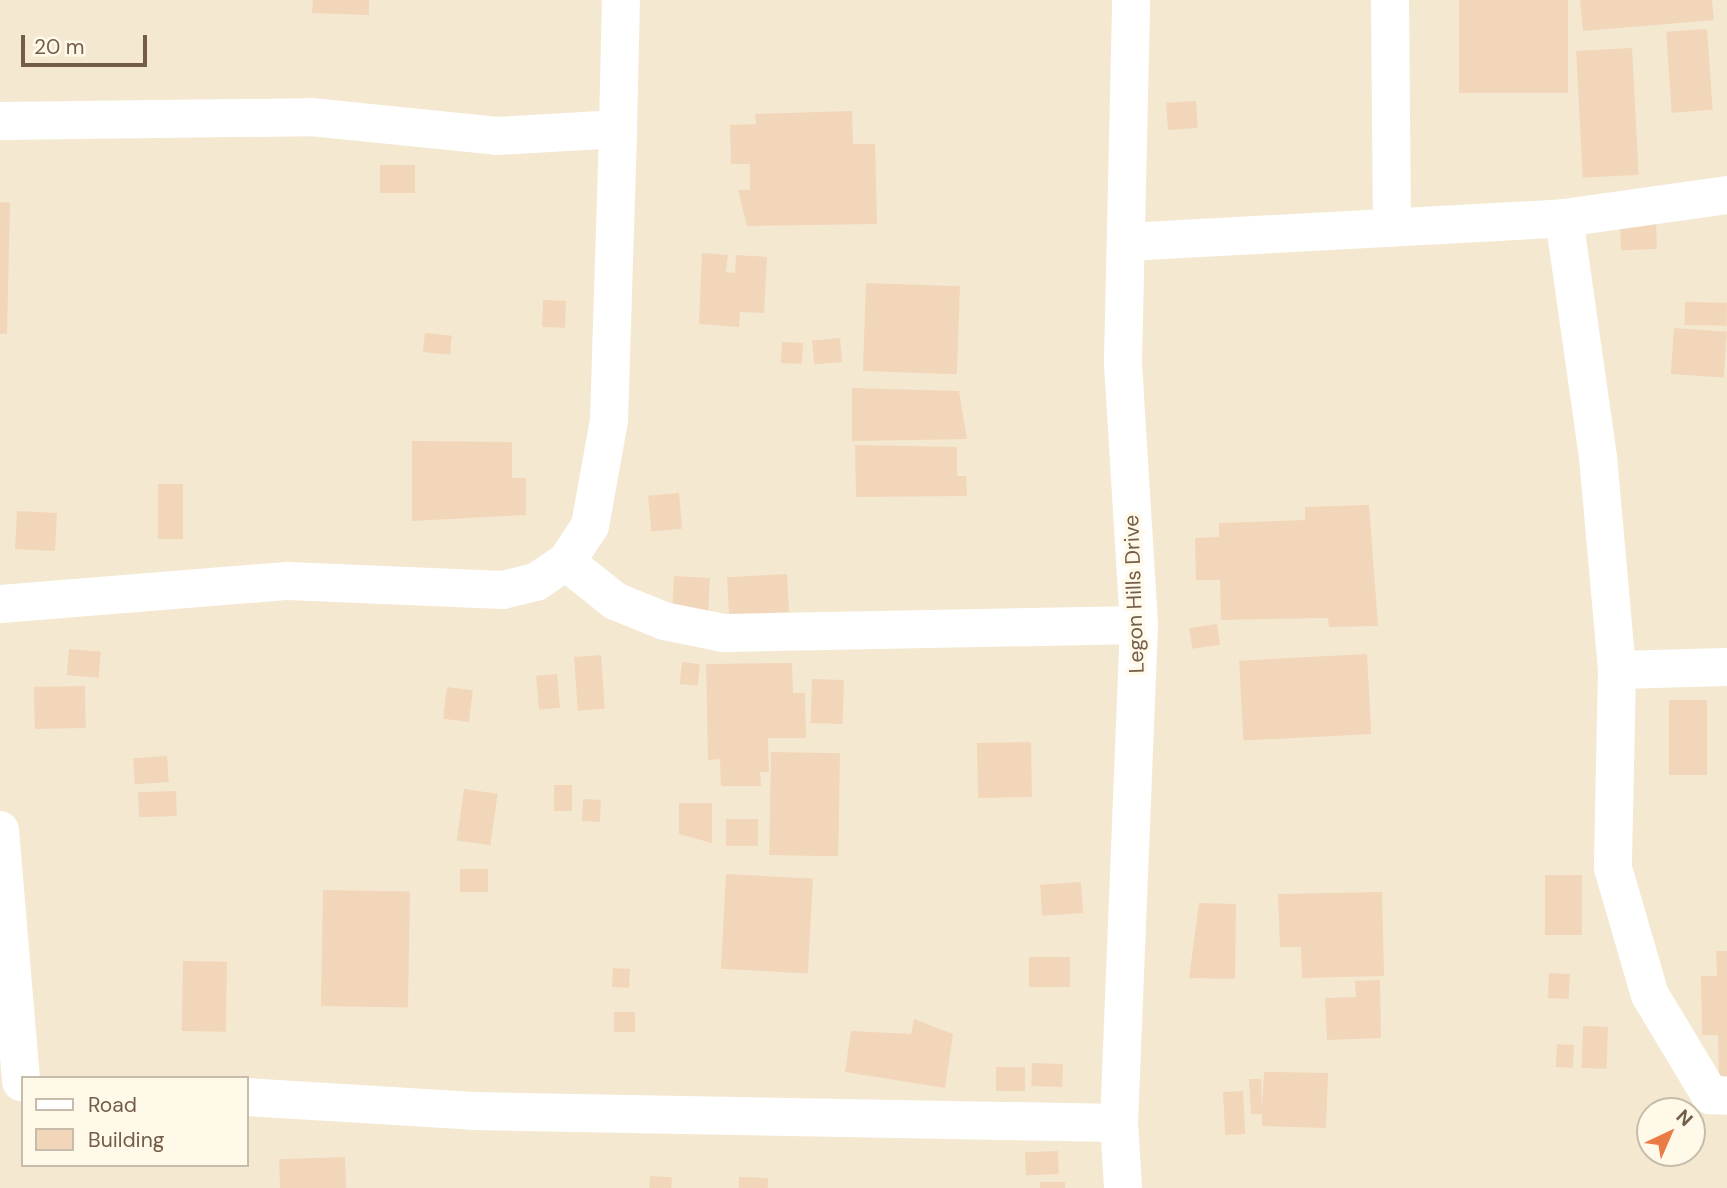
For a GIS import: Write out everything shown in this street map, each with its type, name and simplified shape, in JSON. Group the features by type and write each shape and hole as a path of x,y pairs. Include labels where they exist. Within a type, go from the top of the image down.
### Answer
{"street":[{"path":"0,604 288,582 503,590 536,582 566,562 590,526 609,420 621,0"},
{"name":"Legon Hills Drive","path":"1123,1188 1119,1123 1139,625 1123,361 1131,0"},
{"path":"1390,0 1392,228"},
{"path":"0,121 311,117 497,136 618,130"},
{"path":"1127,242 1564,218 1727,195"},
{"path":"1564,218 1598,457 1617,670 1613,868 1650,995 1710,1095 1727,1096"},
{"path":"566,562 615,601 664,621 723,632 1139,625"},
{"path":"1617,670 1727,667"},
{"path":"0,830 15,1082"},
{"path":"248,1097 474,1111 1119,1123"}],"shaded area":[{"path":"0,0 1727,0 1727,1188 0,1188"}],"building":[{"path":"313,0 369,0 369,15 312,13"},
{"path":"1459,0 1568,0 1568,93 1459,93"},
{"path":"1580,0 1712,0 1714,20 1583,31"},
{"path":"1707,29 1713,110 1672,113 1666,32"},
{"path":"1632,48 1639,175 1583,178 1576,51"},
{"path":"1196,101 1198,128 1168,130 1166,103"},
{"path":"852,111 853,144 875,144 877,224 747,226 738,190 750,190 750,164 731,164 730,125 756,124 755,114"},
{"path":"380,165 415,165 415,193 380,193"},
{"path":"0,202 10,203 7,334 0,334"},
{"path":"1656,221 1657,249 1621,250 1620,222"},
{"path":"702,253 728,255 726,272 735,273 736,255 767,257 764,313 740,312 739,327 699,324"},
{"path":"866,283 960,286 957,374 863,371"},
{"path":"543,300 566,301 565,328 542,327"},
{"path":"1685,302 1727,303 1727,326 1685,325"},
{"path":"1674,328 1727,332 1724,378 1671,374"},
{"path":"425,333 452,336 450,355 423,352"},
{"path":"840,338 842,362 814,364 812,340"},
{"path":"782,342 803,343 802,364 781,363"},
{"path":"852,388 959,391 967,439 852,441"},
{"path":"412,441 512,442 512,478 526,478 526,515 412,521"},
{"path":"855,445 957,447 957,476 966,476 967,496 856,497"},
{"path":"158,484 183,484 183,539 158,539"},
{"path":"679,493 682,529 651,532 648,496"},
{"path":"1369,505 1378,626 1329,627 1328,618 1221,620 1220,580 1196,580 1195,538 1219,537 1219,523 1305,520 1305,507"},
{"path":"17,511 57,513 55,551 15,549"},
{"path":"787,574 789,612 729,615 727,577"},
{"path":"674,576 710,578 708,620 672,618"},
{"path":"1217,624 1220,645 1192,649 1189,628"},
{"path":"69,649 101,652 99,678 67,675"},
{"path":"1367,654 1371,734 1243,741 1239,661"},
{"path":"601,655 605,709 578,711 574,657"},
{"path":"682,662 700,664 698,686 680,684"},
{"path":"792,663 793,693 805,693 806,738 768,738 769,772 760,772 761,786 721,786 720,759 708,760 706,664"},
{"path":"557,674 560,708 539,710 536,676"},
{"path":"812,679 844,680 842,724 810,723"},
{"path":"85,686 86,728 35,729 34,687"},
{"path":"447,687 473,690 469,722 443,719"},
{"path":"1669,700 1707,700 1707,775 1669,775"},
{"path":"1031,742 1032,797 978,798 977,743"},
{"path":"771,752 840,753 838,856 769,855"},
{"path":"167,756 169,782 135,784 133,758"},
{"path":"554,785 572,785 572,811 554,811"},
{"path":"464,789 498,794 490,845 457,840"},
{"path":"176,791 177,816 139,817 138,792"},
{"path":"583,799 601,800 600,822 582,821"},
{"path":"679,803 712,803 712,843 679,834"},
{"path":"726,819 758,819 758,846 726,846"},
{"path":"460,869 488,869 488,892 460,892"},
{"path":"726,874 813,879 808,973 721,969"},
{"path":"1545,875 1582,875 1582,935 1545,935"},
{"path":"1081,882 1083,913 1042,916 1040,885"},
{"path":"323,890 410,892 408,1008 321,1006"},
{"path":"1382,892 1384,976 1302,978 1301,947 1280,947 1278,894"},
{"path":"1199,903 1236,904 1235,979 1189,978"},
{"path":"1716,951 1727,951 1727,1076 1719,1076 1718,1035 1702,1035 1701,976 1717,976"},
{"path":"1029,957 1070,957 1070,987 1029,987"},
{"path":"183,961 227,962 226,1032 182,1031"},
{"path":"613,968 630,969 629,988 612,987"},
{"path":"1549,973 1570,974 1569,999 1548,998"},
{"path":"1380,980 1381,1038 1327,1040 1325,998 1356,997 1355,981"},
{"path":"614,1012 635,1012 635,1032 614,1032"},
{"path":"914,1019 953,1034 945,1088 845,1072 851,1031 911,1034"},
{"path":"1583,1026 1608,1027 1607,1069 1582,1068"},
{"path":"1557,1044 1574,1045 1573,1068 1556,1067"},
{"path":"1032,1063 1063,1064 1062,1087 1031,1086"},
{"path":"996,1067 1025,1067 1025,1091 996,1091"},
{"path":"1264,1072 1328,1073 1326,1128 1262,1126 1262,1114 1251,1114 1249,1079 1261,1079 1262,1107"},
{"path":"1243,1091 1245,1134 1225,1135 1223,1092"},
{"path":"1058,1151 1059,1174 1026,1175 1025,1152"},
{"path":"345,1157 346,1188 280,1188 279,1159"},
{"path":"650,1176 672,1177 671,1188 649,1188"},
{"path":"739,1177 768,1178 768,1188 739,1188"},
{"path":"1040,1182 1065,1182 1065,1188 1040,1188"}]}
